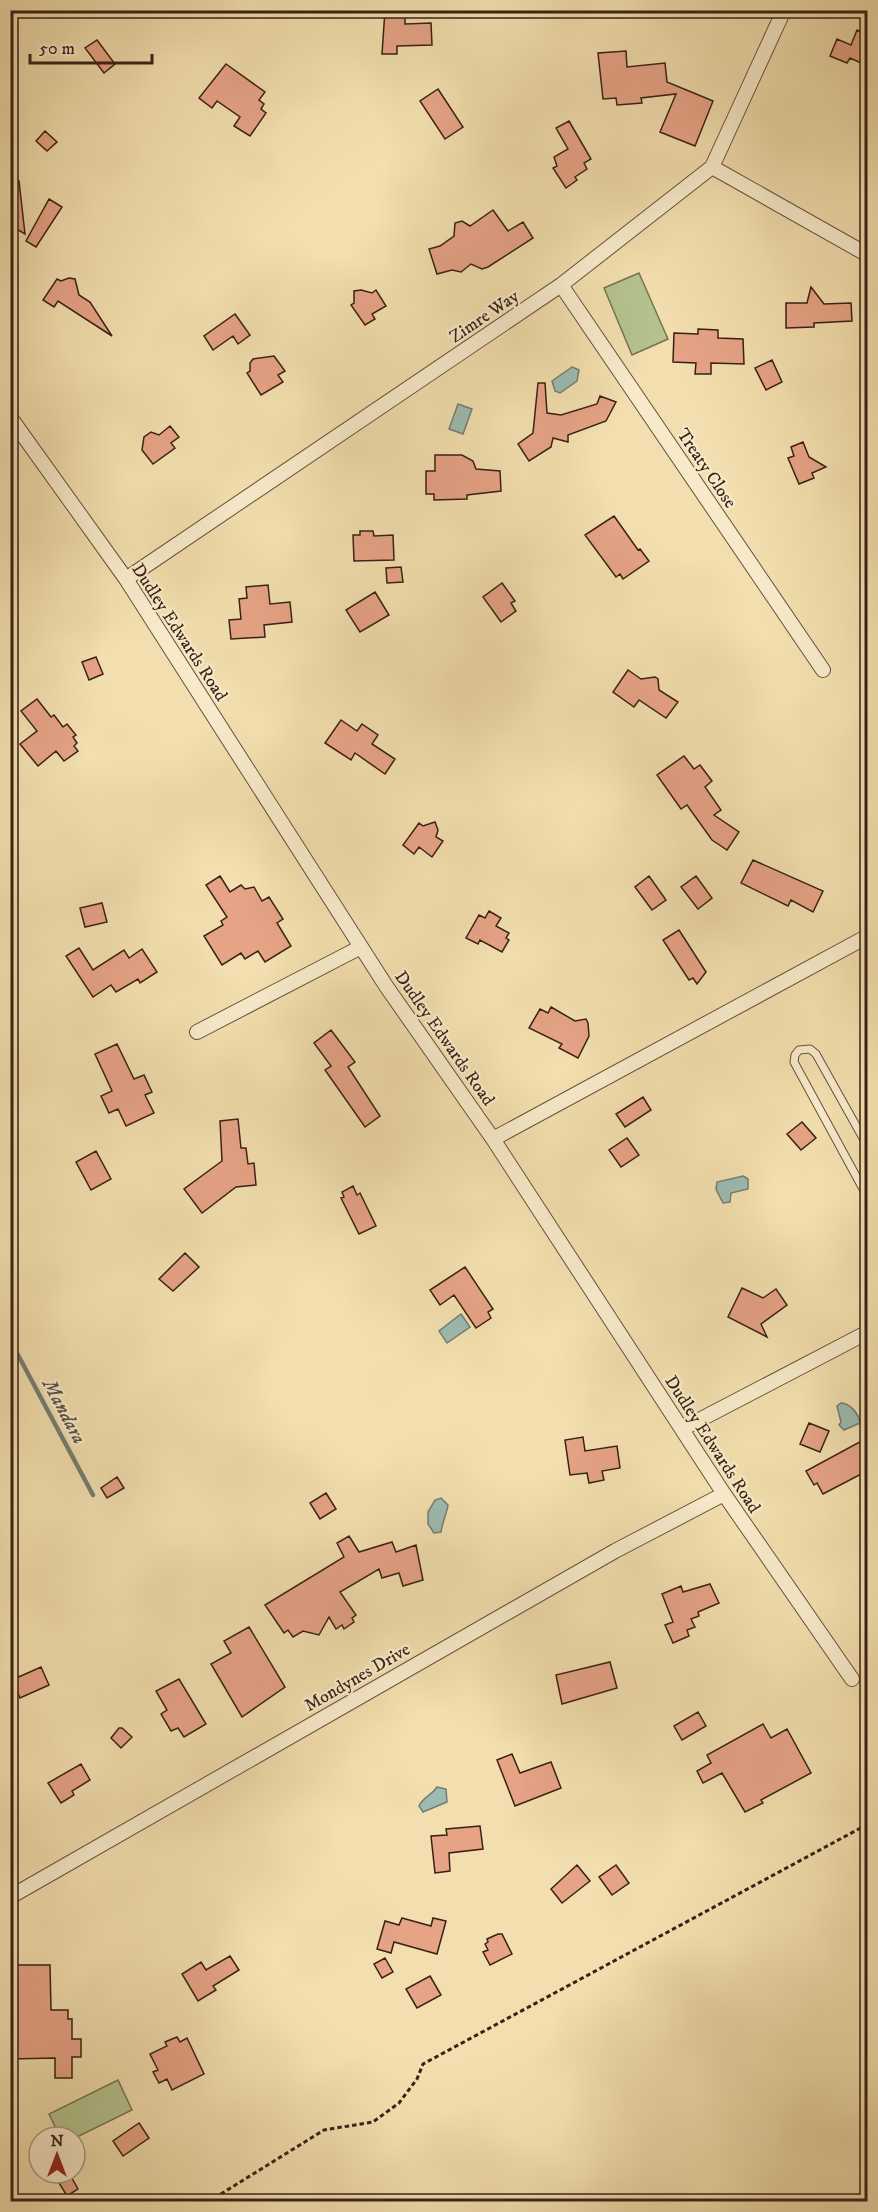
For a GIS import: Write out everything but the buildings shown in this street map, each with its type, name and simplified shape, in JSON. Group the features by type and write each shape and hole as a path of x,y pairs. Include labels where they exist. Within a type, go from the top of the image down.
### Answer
{"street":[{"name":"Zimre Way","path":"126,579 561,285 712,167 784,10"},
{"path":"712,167 867,255"},
{"name":"Treaty Close","path":"561,285 823,670"},
{"name":"Dudley Edwards Road","path":"10,417 126,579 361,947 493,1138 724,1494 852,1679"},
{"path":"493,1138 867,936"},
{"path":"197,1032 361,947"},
{"path":"682,1429 867,1332"},
{"name":"Mondynes Drive","path":"10,1897 584,1569 724,1494"}],"lane":[{"path":"867,1147 816,1054 810,1049 799,1050 794,1062 867,1198"}],"path":[{"path":"208,2202 324,2130 373,2122 399,2103 417,2079 423,2064 867,1824"}],"green space":[{"path":"639,273 668,339 632,355 604,288"},
{"path":"118,2080 132,2110 87,2132 87,2125 54,2125 49,2114"}],"water":[{"path":"572,367 579,370 577,381 560,393 555,391 552,381"},
{"path":"458,404 472,409 463,434 449,429"},
{"path":"743,1176 748,1179 748,1189 731,1193 730,1202 723,1203 716,1189 717,1182"},
{"path":"461,1314 470,1327 447,1343 439,1331"},
{"path":"841,1403 854,1410 860,1423 844,1430 839,1425 841,1422 837,1406"},
{"path":"441,1498 448,1505 441,1532 434,1533 428,1524 428,1512 435,1500"},
{"path":"437,1787 446,1789 447,1802 423,1812 419,1806"}],"waterway":[{"name":"Mandara","path":"10,1340 93,1495"}]}
